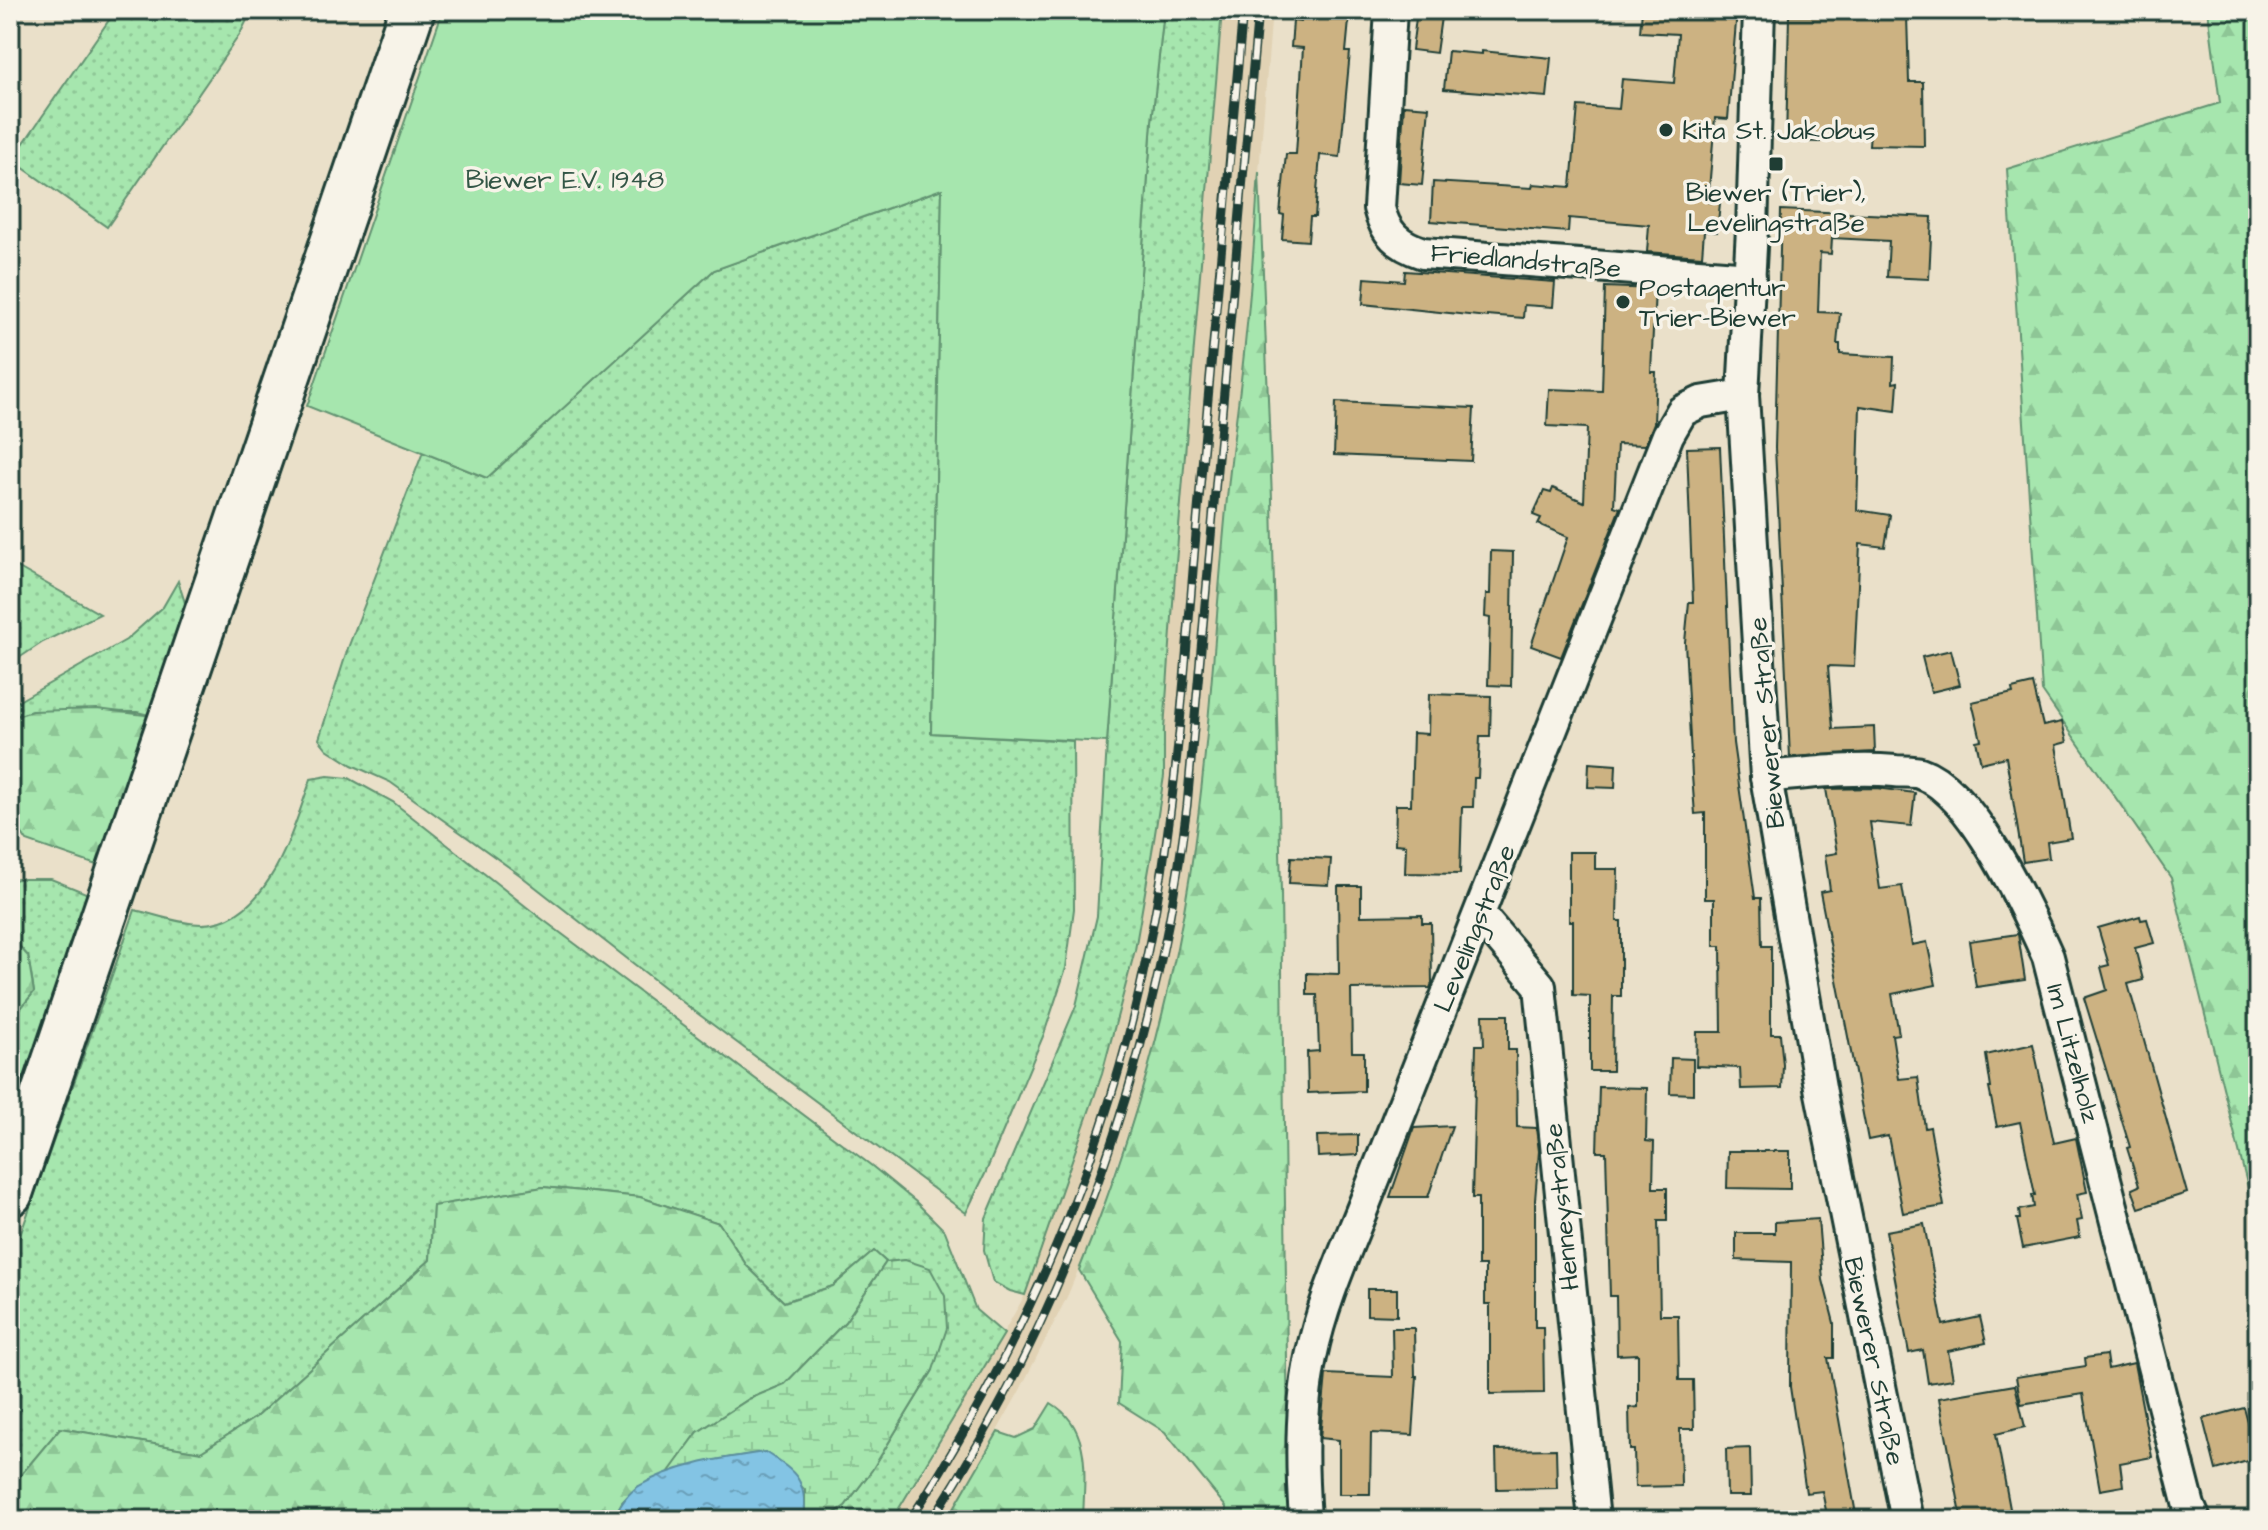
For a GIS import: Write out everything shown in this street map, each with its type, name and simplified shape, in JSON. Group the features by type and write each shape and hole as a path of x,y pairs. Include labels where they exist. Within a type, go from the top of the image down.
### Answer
{"main road":[{"path":"10,1193 412,10"}],"street":[{"name":"Friedlandstraße","path":"1391,10 1379,208 1383,226 1406,247 1423,253 1750,278"},
{"name":"Biewerer Straße","path":"1759,10 1743,395 1766,777 1821,1093 1907,1520"},
{"name":"Levelingstraße","path":"1305,1518 1303,1446 1311,1357 1328,1299 1668,435 1682,411 1701,402 1743,395"},
{"name":"Im Litzelholz","path":"1766,777 1878,769 1920,773 1949,791 1970,816 2020,894 2048,957 2195,1520"},
{"name":"Henneystraße","path":"1480,915 1540,986 1594,1520"}],"shaded area":[{"path":"1222,10 1272,10 1246,334 1228,484 1201,787 1190,875 1166,1000 1146,1078 1094,1232 1067,1297 1019,1392 947,1520 892,1520 921,1476 1025,1295 1102,1074 1135,950 1164,776 1164,729 1175,575"}],"green space":[{"path":"116,10 252,10 240,34 107,227 12,160"},
{"name":"Biewer E.V. 1948","path":"443,10 1164,10 1152,121 1107,742 931,733 942,189 714,270 487,478 307,406"},
{"path":"1164,10 1222,10 1175,575 1164,729 1164,776 1135,950 1102,1074 1025,1295 993,1282 984,1250 986,1218 1076,1006 1097,916 1152,121"},
{"path":"2208,10 2258,10 2258,1228 2171,878 2042,691 2007,169 2220,103"},
{"path":"1259,172 1272,499 1281,892 1289,1520 1226,1520 1226,1507 1165,1432 1119,1403 1122,1341 1079,1270 1115,1174 1146,1076 1171,976 1190,875 1206,743 1227,497 1244,358"},
{"path":"942,189 931,733 1073,741 1074,909 1066,968 1044,1034 966,1213 693,1010 520,875 390,782 352,765 327,749 319,739 348,648 423,452 487,478 714,270"},
{"path":"10,563 100,614 43,642 10,664"},
{"path":"178,581 187,609 153,716 137,712 32,711 10,718 10,706 126,640 163,607"},
{"path":"97,709 153,716 102,867 27,841 10,815 10,718 32,711"},
{"path":"328,776 349,778 393,802 538,916 872,1166 945,1231 976,1310 1004,1334 892,1520 824,1520 845,1506 872,1470 933,1370 905,1260 886,1262 874,1251 833,1286 784,1302 747,1266 719,1223 640,1197 543,1187 433,1206 430,1260 256,1417 201,1452 60,1428 10,1488 10,1264 135,910 202,924 225,919 245,908 275,870 311,779"},
{"path":"51,879 91,895 10,1122 10,1032 16,1014 34,992 28,956 10,936 10,881"},
{"path":"10,936 28,956 34,992 16,1014 10,1032"},
{"path":"543,1187 640,1197 719,1223 747,1266 784,1302 833,1286 874,1251 886,1262 845,1322 785,1384 749,1399 698,1432 668,1474 637,1487 622,1502 612,1520 10,1520 10,1488 60,1428 201,1452 256,1417 430,1260 433,1206"},
{"path":"905,1260 930,1268 945,1296 947,1328 933,1370 872,1470 845,1506 824,1520 805,1520 805,1490 765,1452 721,1459 668,1473 698,1432 749,1399 785,1384 845,1322 886,1262"},
{"path":"1051,1403 1064,1413 1080,1440 1084,1471 1083,1520 947,1520 998,1432 1016,1438 1035,1429"}],"water":[{"path":"765,1452 798,1478 804,1495 805,1520 612,1520 630,1493 653,1478 700,1463"}],"building":[{"path":"1302,10 1350,10 1346,52 1350,52 1340,157 1320,155 1315,217 1310,217 1308,241 1282,239 1284,215 1280,214 1286,154 1296,154 1303,48 1291,47 1293,21 1301,22"},
{"path":"1417,10 1442,10 1436,53 1412,50"},
{"path":"1642,10 1704,14 1704,10 1737,10 1728,119 1715,118 1708,202 1720,203 1717,232 1704,231 1702,256 1647,252 1649,225 1569,218 1568,232 1431,221 1433,182 1532,188 1533,184 1571,187 1578,106 1619,109 1622,79 1674,83 1678,34 1640,32"},
{"path":"1789,16 1907,16 1909,82 1923,82 1924,146 1869,145 1870,132 1820,132 1820,142 1786,141"},
{"path":"1448,51 1551,58 1547,97 1444,89"},
{"path":"1404,105 1429,107 1422,185 1399,183"},
{"path":"1781,210 1932,217 1929,279 1887,277 1889,241 1832,238 1831,254 1820,253 1818,312 1840,313 1837,344 1840,344 1840,354 1894,357 1893,383 1898,382 1896,411 1860,406 1857,510 1890,515 1885,547 1860,544 1854,667 1828,666 1833,729 1874,727 1875,752 1790,757 1775,448"},
{"path":"1405,271 1555,282 1553,307 1524,305 1523,318 1363,304 1365,278 1404,281"},
{"path":"1605,287 1655,289 1651,372 1656,372 1654,423 1645,445 1617,444 1614,506 1620,508 1561,657 1531,646 1568,537 1538,524 1541,518 1533,515 1544,491 1551,493 1553,488 1584,502 1587,428 1547,426 1549,389 1602,391"},
{"path":"1336,402 1474,408 1471,461 1334,455"},
{"path":"1720,447 1733,743 1755,898 1761,898 1762,946 1771,946 1771,1034 1780,1034 1782,1088 1741,1089 1740,1068 1696,1066 1697,1032 1722,1032 1721,946 1714,946 1714,899 1705,899 1705,813 1695,814 1692,776 1685,642 1689,602 1693,602 1687,448"},
{"path":"1491,551 1513,552 1511,686 1488,685 1490,618 1485,617 1486,594 1490,594"},
{"path":"1951,650 1960,685 1931,692 1922,657"},
{"path":"2033,684 2043,726 2062,722 2067,742 2056,745 2071,838 2047,842 2049,858 2023,862 2006,757 1981,763 1976,741 1981,740 1972,702 2013,693 2012,689"},
{"path":"1429,694 1491,696 1490,736 1480,736 1473,807 1462,807 1460,874 1405,873 1406,845 1395,844 1396,805 1411,805 1413,733 1428,734"},
{"path":"1589,763 1616,765 1615,788 1588,787"},
{"path":"1877,788 1915,793 1911,826 1870,822 1880,889 1902,886 1912,945 1927,942 1936,985 1892,994 1899,1034 1892,1035 1899,1079 1918,1077 1925,1128 1930,1127 1944,1206 1903,1213 1888,1136 1868,1140 1820,892 1830,890 1825,855 1837,853 1826,789"},
{"path":"1569,852 1595,852 1595,869 1618,869 1621,996 1613,996 1612,1071 1590,1071 1590,996 1573,995"},
{"path":"1291,857 1331,859 1329,885 1289,883"},
{"path":"1338,886 1361,886 1361,916 1422,915 1422,923 1431,923 1432,983 1430,988 1351,989 1352,1052 1364,1052 1364,1091 1308,1093 1307,1052 1319,1051 1317,995 1307,995 1307,973 1339,974"},
{"path":"2140,916 2141,920 2147,919 2154,943 2135,948 2143,980 2128,984 2187,1193 2139,1208 2132,1189 2139,1186 2127,1148 2130,1147 2084,998 2107,990 2101,967 2109,965 2098,928"},
{"path":"2018,934 2025,980 1976,987 1969,941"},
{"path":"1483,1015 1508,1015 1508,1050 1516,1050 1517,1127 1536,1128 1539,1151 1535,1200 1535,1327 1543,1327 1544,1393 1490,1394 1490,1304 1485,1304 1485,1266 1478,1266 1478,1198 1472,1198 1476,1045 1484,1045"},
{"path":"2033,1044 2054,1143 2076,1138 2087,1192 2077,1194 2082,1220 2077,1221 2080,1237 2023,1248 2017,1219 2020,1219 2019,1210 2034,1207 2032,1195 2035,1195 2020,1122 1997,1127 1986,1055"},
{"path":"1671,1058 1693,1059 1693,1094 1670,1093"},
{"path":"1599,1087 1647,1088 1646,1141 1654,1142 1653,1188 1667,1188 1667,1221 1658,1221 1660,1315 1678,1315 1679,1380 1693,1380 1694,1429 1680,1429 1681,1486 1635,1487 1629,1408 1638,1407 1638,1354 1617,1355 1616,1296 1610,1296 1606,1152 1597,1152"},
{"path":"1452,1126 1428,1197 1390,1197 1414,1128"},
{"path":"1358,1135 1358,1155 1318,1157 1317,1136"},
{"path":"1728,1151 1790,1151 1790,1189 1727,1188"},
{"path":"1818,1219 1823,1280 1834,1323 1834,1358 1828,1358 1857,1520 1828,1520 1822,1491 1806,1493 1790,1387 1791,1262 1736,1260 1736,1233 1775,1233 1775,1222"},
{"path":"1924,1224 1943,1325 1980,1317 1986,1343 1948,1351 1953,1379 1928,1383 1923,1350 1909,1353 1886,1231"},
{"path":"1367,1289 1397,1289 1397,1316 1367,1315"},
{"path":"1392,1328 1414,1328 1417,1376 1413,1435 1371,1433 1370,1494 1339,1494 1339,1440 1320,1438 1326,1374 1393,1377"},
{"path":"2106,1355 2108,1369 2134,1363 2152,1457 2120,1463 2123,1486 2100,1490 2083,1394 2021,1404 2016,1377 2086,1366 2085,1358"},
{"path":"2015,1385 2025,1427 1996,1434 2011,1514 1995,1516 1996,1520 1962,1520 1939,1398"},
{"path":"2244,1408 2258,1458 2216,1470 2203,1419"},
{"path":"1750,1448 1751,1496 1727,1496 1726,1449"},
{"path":"1556,1449 1557,1488 1497,1489 1496,1450"}],"railway":[{"path":"910,1520 989,1386 1056,1246 1110,1100 1148,950 1159,893 1180,720 1243,10"},
{"path":"932,1520 1026,1354 1065,1266 1100,1177 1129,1086 1153,994 1173,900 1187,806 1258,10"}],"place":[{"name":"Kita St. Jakobus","path":"1666,130"},
{"name":"Biewer (Trier), Levelingstraße","path":"1776,164"},
{"name":"Postagentur Trier-Biewer","path":"1623,302"}]}
